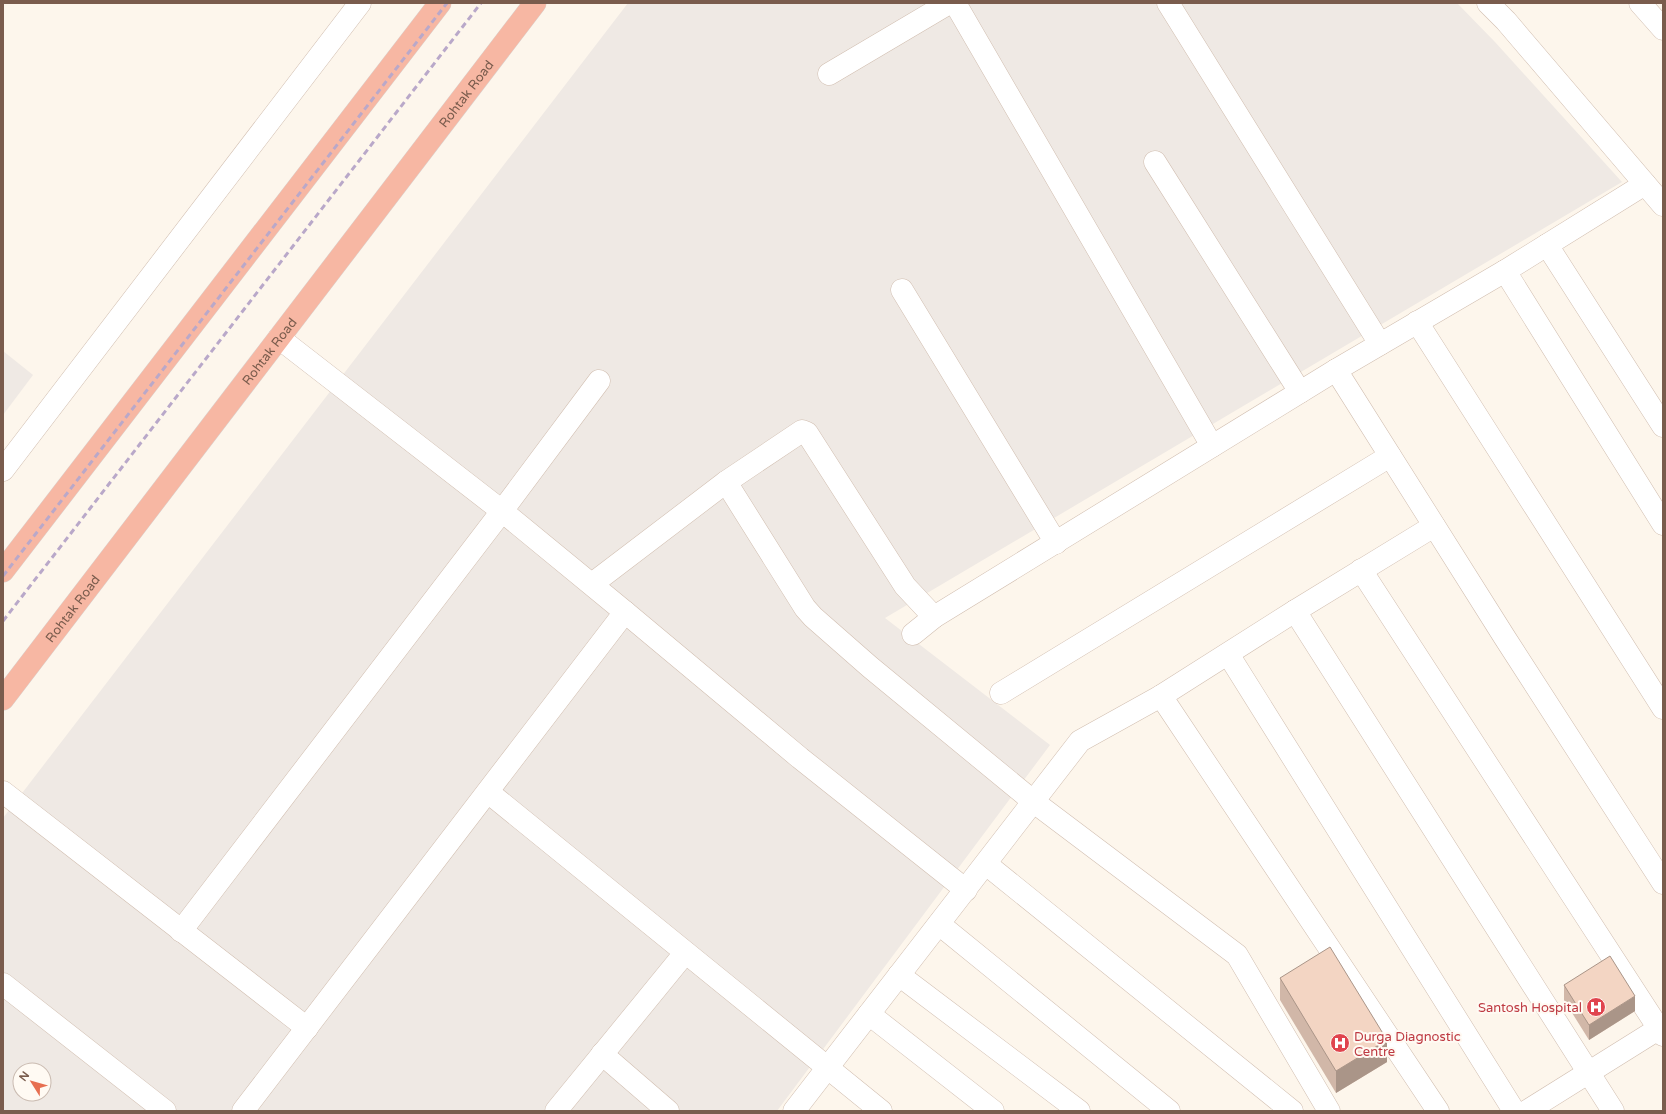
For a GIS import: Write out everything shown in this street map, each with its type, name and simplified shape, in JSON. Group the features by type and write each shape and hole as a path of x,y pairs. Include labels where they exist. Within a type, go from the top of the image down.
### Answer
{"highway":[{"path":"3,571 440,3"},
{"name":"Rohtak Road","path":"3,699 535,3"}],"street":[{"path":"829,74 949,3"},
{"path":"955,3 1212,446"},
{"path":"1168,3 1380,344"},
{"path":"1488,3 1506,21 1663,205"},
{"path":"1640,3 1663,29"},
{"path":"3,470 357,4"},
{"path":"1155,162 1300,392"},
{"path":"913,634 934,617 1212,446 1336,370 1505,272 1645,184"},
{"path":"1547,245 1663,426"},
{"path":"1505,272 1663,524"},
{"path":"902,290 1056,543"},
{"path":"1417,322 1663,708"},
{"path":"279,338 592,584 800,758 966,890"},
{"path":"1336,370 1434,526 1663,883"},
{"path":"181,930 502,512 599,381"},
{"path":"592,584 726,482 800,432 807,432 905,586 934,617"},
{"path":"1001,693 1390,456"},
{"path":"726,482 805,608 813,617 870,667 1034,802 1237,955 1329,1111"},
{"path":"794,1111 1080,741 1161,696 1295,611 1434,526"},
{"path":"1361,570 1662,1030 1588,1073 1527,1111"},
{"path":"1295,611 1613,1111"},
{"path":"243,1111 625,612"},
{"path":"1228,654 1514,1111"},
{"path":"1161,696 1438,1111"},
{"path":"3,792 307,1028"},
{"path":"488,792 881,1111"},
{"path":"986,864 1292,1111"},
{"path":"939,924 1169,1111"},
{"path":"556,1111 685,953"},
{"path":"899,975 1079,1111"},
{"path":"3,984 165,1111"},
{"path":"869,1014 994,1111"},
{"path":"602,1054 668,1111"}],"shaded area":[{"path":"628,3 1457,3 1495,42 1622,182 885,618 1050,745 777,1111 3,1111 3,818"},
{"path":"3,351 33,375 3,415"}],"building":[{"path":"1330,947 1387,1040 1336,1071 1280,978"},
{"path":"1610,956 1635,996 1589,1025 1564,985"}],"railway":[{"path":"3,576 447,3"},
{"path":"3,621 481,3"}],"place":[{"name":"Santosh Hospital","path":"1596,1007"},
{"name":"Durga Diagnostic Centre","path":"1340,1043"}]}
